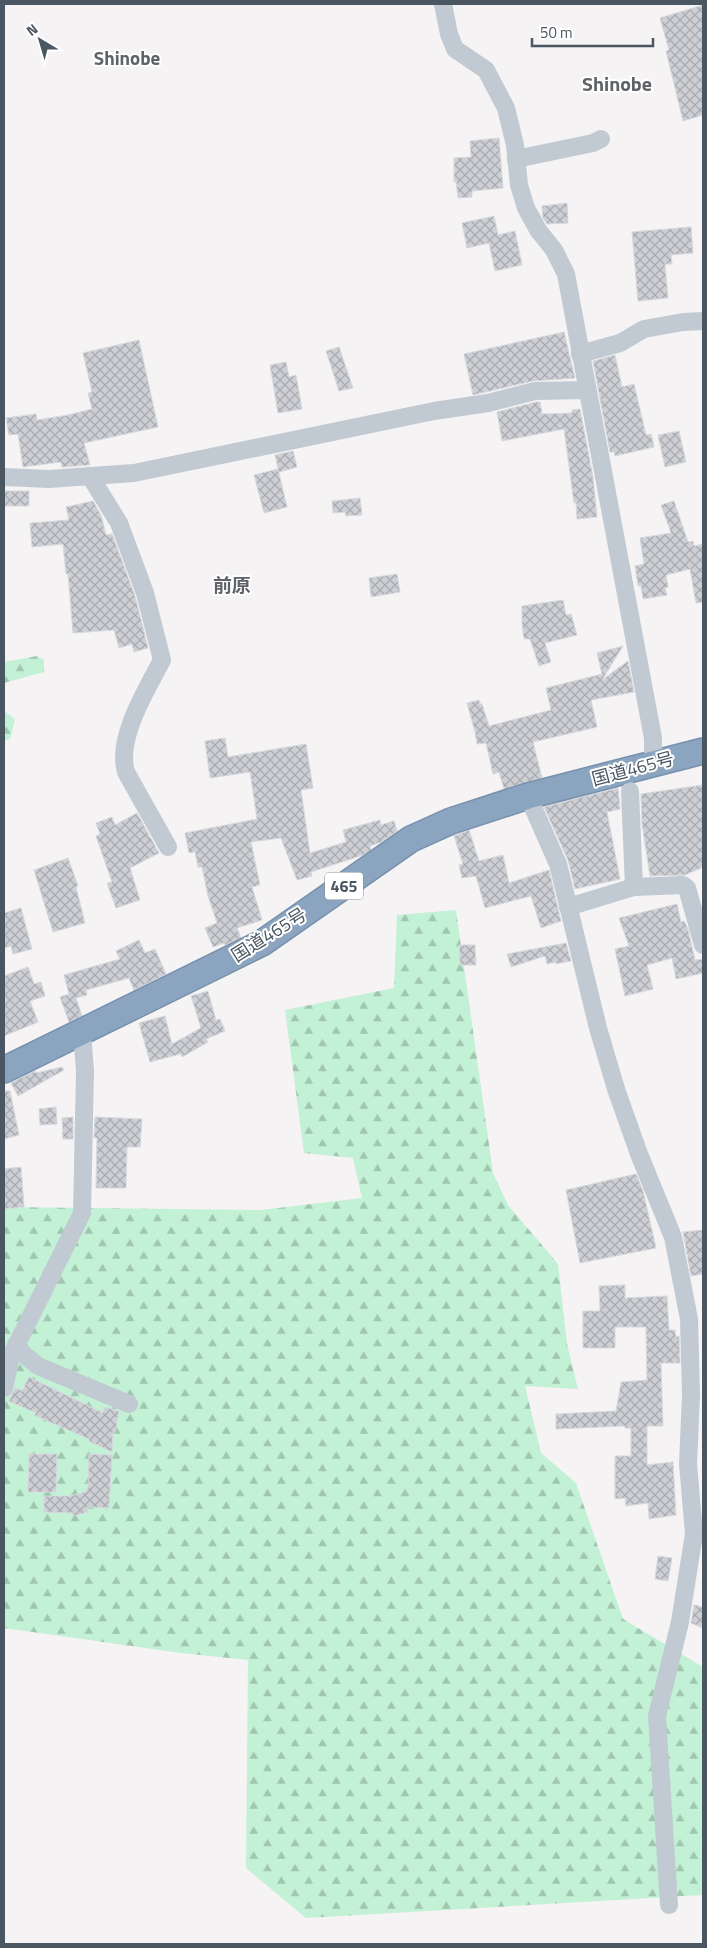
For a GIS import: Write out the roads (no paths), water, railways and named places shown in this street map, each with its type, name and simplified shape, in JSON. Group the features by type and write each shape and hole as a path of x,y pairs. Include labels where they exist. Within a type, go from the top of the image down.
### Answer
{"highway":[{"name":"国道465号","path":"4,1070 262,943 411,838 451,821 528,796 703,750"}],"street":[{"path":"444,4 449,34 455,49 486,70 506,108 519,185 526,208 538,230 554,250 566,274 653,738 652,763"},
{"path":"516,159 601,140"},
{"path":"580,354 620,343 644,330 703,320"},
{"path":"4,477 48,479 134,473 434,411 488,403 535,391 587,390"},
{"path":"90,476 119,523 145,593 162,660 145,693 126,738 124,764 126,772 168,847"},
{"path":"630,791 634,887"},
{"path":"528,796 558,864 598,1028 616,1089 639,1154 673,1238 689,1320 691,1395 688,1464 694,1534 680,1622 657,1716 669,1905"},
{"path":"568,907 634,887 682,885 687,888 703,945"},
{"path":"4,1388 10,1351 82,1213 85,1071 82,1032"},
{"path":"10,1351 22,1353 38,1366 129,1404"}],"district":[{"name":"Shinobe","path":"127,58"},
{"name":"Shinobe","path":"617,84"},
{"name":"前原","path":"232,585"}]}
